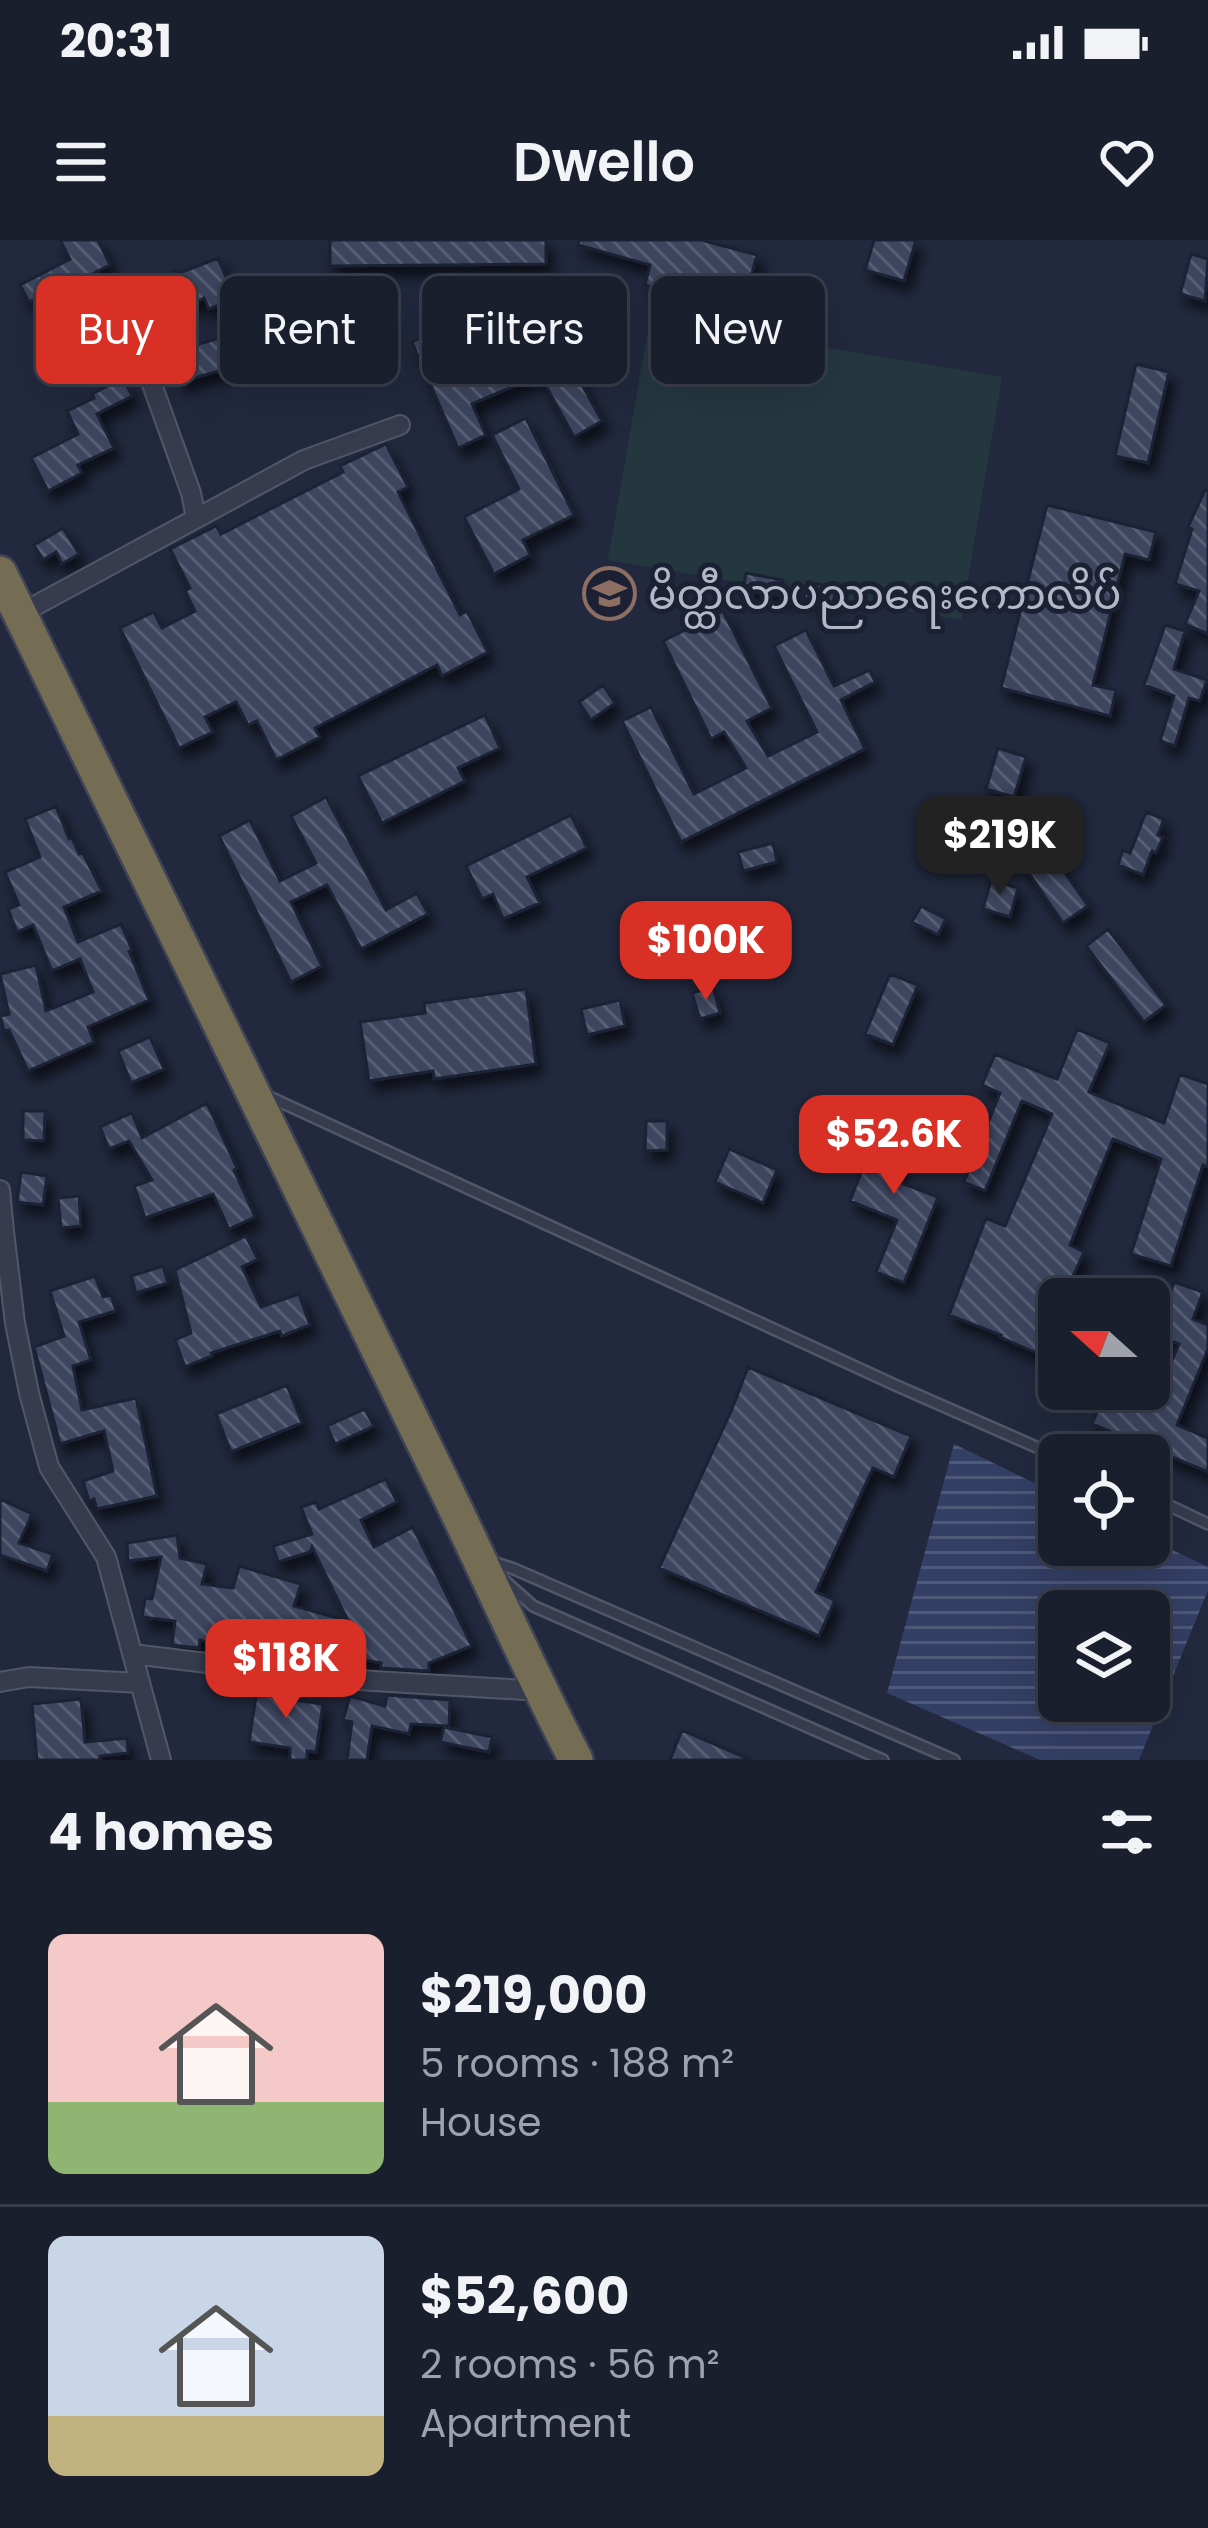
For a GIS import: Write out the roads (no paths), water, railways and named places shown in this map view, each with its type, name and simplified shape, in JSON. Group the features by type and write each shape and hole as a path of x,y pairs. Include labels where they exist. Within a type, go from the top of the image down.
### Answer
{"highway":[{"path":"0,573 576,1760"}],"street":[{"path":"152,384 196,518"},
{"path":"20,614 304,460 400,425"},
{"path":"0,1190 15,1322 49,1467 106,1558 161,1760"},
{"path":"132,1654 341,1679 541,1691"},
{"path":"0,1682 29,1677 140,1683"}],"lane":[{"path":"246,1086 1038,1448"},
{"path":"1170,1506 1208,1524"},
{"path":"479,1558 533,1606 883,1760"},
{"path":"479,1558 954,1760"}],"water":[{"path":"954,1444 1038,1485 1038,1566 1170,1566 1170,1549 1208,1567 1208,1590 1170,1684 1170,1590 1038,1590 1038,1722 1154,1722 1139,1760 1040,1760 887,1693"}],"place":[{"name":"မိတ္ထီလာပညာရေးကောလိပ်","path":"609,594"}]}
